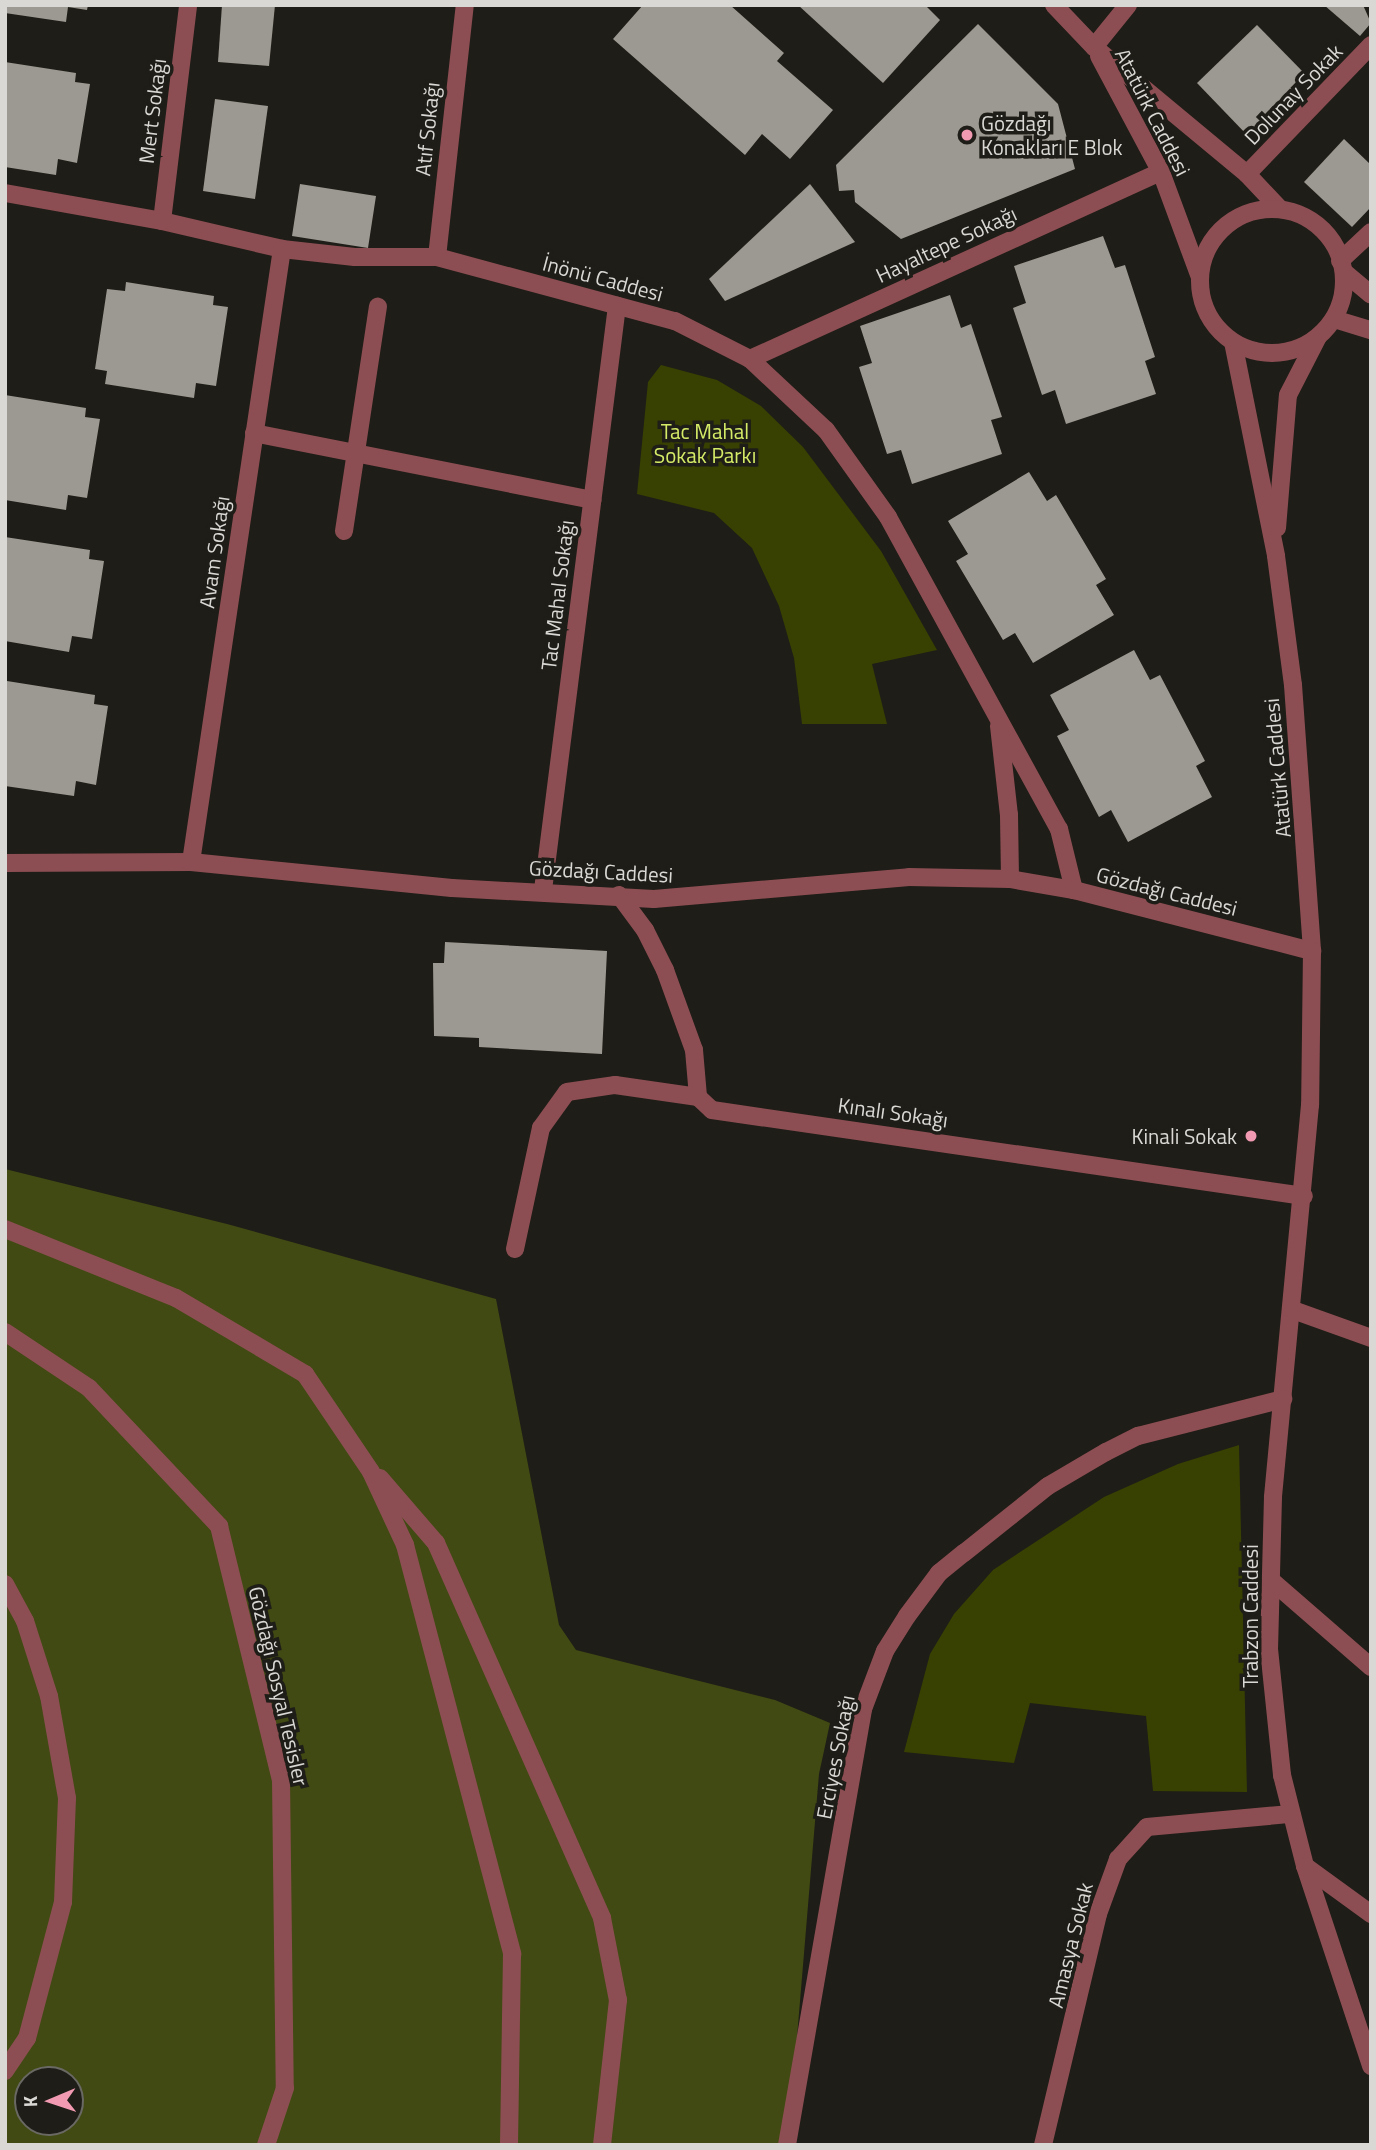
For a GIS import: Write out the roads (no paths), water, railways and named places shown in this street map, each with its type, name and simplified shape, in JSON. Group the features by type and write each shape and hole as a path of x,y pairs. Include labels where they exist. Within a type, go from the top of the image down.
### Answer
{"street":[{"name":"Mert Sokağı","path":"162,221 188,5"},
{"name":"Atıf Sokağı","path":"437,257 465,5"},
{"name":"Atatürk Caddesi","path":"1054,5 1094,47 1247,174 1280,209"},
{"path":"1094,47 1128,5"},
{"name":"Dolunay Sokak","path":"1247,174 1371,45"},
{"name":"Atatürk Caddesi","path":"1094,47 1161,172 1200,278"},
{"name":"Hayaltepe Sokağı","path":"750,359 1161,172"},
{"name":"İnönü Caddesi","path":"5,194 162,221 282,249 355,257 437,257 687,326 750,359 795,398 855,466 998,715 1059,829 1074,890"},
{"path":"1318,337 1298,349 1274,354 1250,351 1233,342 1208,315 1200,278 1203,259 1223,228 1256,211 1280,209 1303,216 1323,229 1342,266 1371,295"},
{"path":"1276,556 1288,395 1318,337 1334,319 1343,297 1342,266 1371,232"},
{"name":"Avam Sokağı","path":"191,862 282,249"},
{"name":"Tac Mahal Sokağı","path":"543,890 617,306"},
{"path":"344,531 379,307"},
{"path":"1334,319 1371,330"},
{"name":"Atatürk Caddesi","path":"1233,342 1276,556 1293,685 1312,951 1304,1196"},
{"path":"254,433 592,500"},
{"path":"998,715 1009,815 1010,879"},
{"name":"Gözdağı Caddesi","path":"5,863 191,862 452,888 677,898 909,877 1010,879 1074,890 1312,951"},
{"path":"619,895 645,930 682,1011 694,1050 698,1097"},
{"name":"Kınalı Sokağı","path":"515,1249 541,1128 566,1092 615,1085 698,1097 712,1110 1304,1196"},
{"name":"Trabzon Caddesi","path":"1304,1196 1273,1497 1269,1649 1282,1775 1291,1814 1305,1867 1371,2066"},
{"path":"5,1229 176,1298 305,1374 355,1448 436,1543 602,1918 618,2000 602,2145"},
{"path":"1293,1310 1371,1338"},
{"name":"Gözdağı Sosyal Tesisler","path":"5,1332 89,1388 219,1526 281,1780 285,2088 266,2145"},
{"name":"Erciyes Sokağı","path":"787,2145 863,1709 884,1651 907,1616 939,1573 1048,1486 1106,1452 1138,1436 1283,1399"},
{"path":"355,1448 405,1545 512,1954 509,2145"},
{"path":"1272,1581 1371,1667"},
{"path":"5,1584 25,1621 49,1696 67,1798 63,1902 27,2038 5,2071"},
{"name":"Amasya Sokak","path":"1043,2145 1098,1914 1118,1859 1147,1827 1291,1814"},
{"path":"1305,1867 1371,1914"}],"place":[{"name":"Gözdağı Konakları E Blok","path":"967,135"},
{"name":"Kinali Sokak","path":"1251,1136"}],"park label":[{"name":"Tac Mahal Sokak Parkı","path":"705,443"}]}
